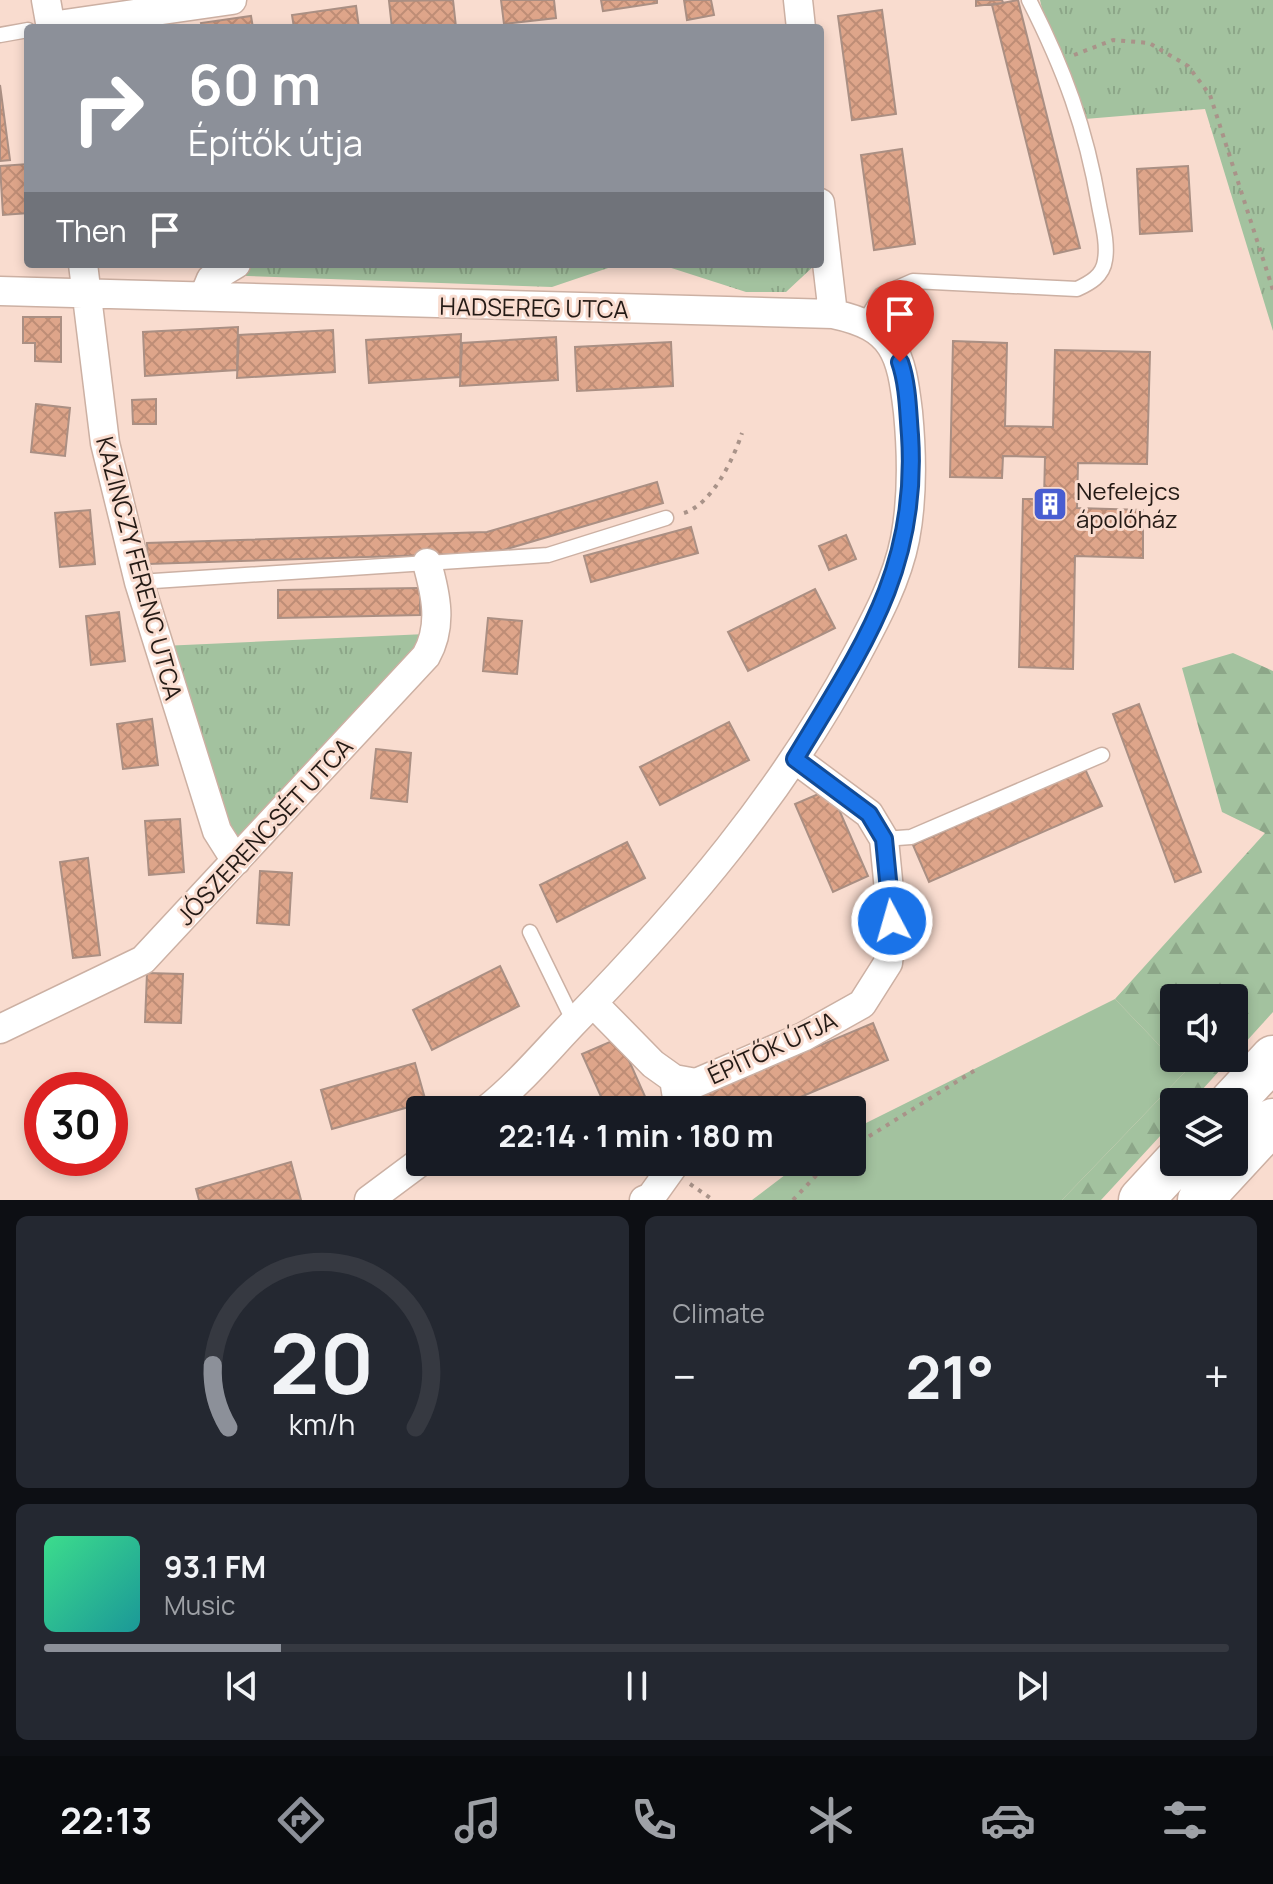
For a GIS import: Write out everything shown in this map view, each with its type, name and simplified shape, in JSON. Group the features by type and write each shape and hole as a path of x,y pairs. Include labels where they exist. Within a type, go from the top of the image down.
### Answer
{"highway":[{"path":"1245,1088 1273,1058"},
{"path":"1200,1200 1273,1121"},
{"path":"1141,1200 1163,1176"}],"street":[{"path":"43,22 185,3 232,0"},
{"path":"798,0 801,24"},
{"path":"824,237 833,314"},
{"name":"KAZINCZY FERENC UTCA","path":"84,268 105,443 139,582 217,831 236,861"},
{"path":"204,296 211,279 229,268"},
{"name":"HADSEREG UTCA","path":"0,291 374,304 833,314 865,321"},
{"path":"500,1096 663,930 719,863 795,759 884,604 905,540 912,476 903,372 893,344 865,321"},
{"name":"JÓSZERENCSÉT UTCA","path":"0,1029 143,960 426,656 435,641 438,601 427,563"},
{"path":"795,759 869,814 884,839"},
{"name":"ÉPÍTŐK ÚTJA","path":"583,1012 674,1079 696,1083 803,1037 862,1004 888,963 892,921 884,839"},
{"name":"ÉPÍTŐK ÚTJA","path":"674,1079 677,1096"},
{"path":"369,1200 406,1172"},
{"path":"644,1200 651,1197 666,1176"}],"lane":[{"path":"865,321 881,295 913,281 1077,289 1094,282 1105,262 1105,234 1091,154 1060,59 1029,0"},
{"path":"0,35 24,28"},
{"path":"139,582 548,555 666,518"},
{"path":"884,839 911,837 1102,755"},
{"path":"530,932 583,1012"}],"path":[{"path":"1060,59 1113,40 1149,43 1188,66 1210,95 1273,290"},
{"path":"666,518 690,512 704,498 733,459 742,433"},
{"path":"866,1138 977,1069"},
{"path":"793,1200 816,1176"}],"green space":[{"path":"1040,0 1273,0 1273,331 1205,109 1085,119 1055,65"},
{"path":"243,268 608,268 552,287 218,275"},
{"path":"671,268 812,268 786,292 746,292"},
{"path":"426,634 428,641 236,846 162,646"},
{"path":"1233,653 1273,671 1273,1012 1248,1040 1248,984 1160,984 1160,1046 1115,999 1265,833 1222,812 1182,668"},
{"path":"1115,999 1160,1046 1160,1072 1185,1072 1170,1088 1160,1088 1160,1098 1062,1200 752,1200 784,1176 866,1176 866,1123"},
{"path":"1185,1072 1218,1072 1204,1088 1170,1088"},
{"path":"1160,1098 1160,1136 1101,1200 1062,1200"}],"building":[{"path":"453,0 456,24 392,24 389,1"},
{"path":"501,0 554,0 556,18 504,24"},
{"path":"601,0 657,0 657,3 603,11"},
{"path":"684,0 711,0 714,15 687,20"},
{"path":"976,0 1002,0 1003,3 976,6"},
{"path":"1018,0 1080,248 1054,254 992,5"},
{"path":"356,6 358,24 293,24 292,15"},
{"path":"882,10 896,114 852,120 838,16"},
{"path":"251,16 252,24 201,24"},
{"path":"0,85 10,160 0,161"},
{"path":"902,149 915,244 874,250 861,155"},
{"path":"24,164 24,213 3,215 0,166"},
{"path":"1188,166 1192,231 1140,234 1137,169"},
{"path":"23,317 61,317 61,362 35,361 35,343 23,343"},
{"path":"238,327 237,370 145,376 143,332"},
{"path":"333,330 335,372 237,378 239,335"},
{"path":"461,334 460,377 369,383 366,340"},
{"path":"556,337 558,380 460,386 462,343"},
{"name":"Nefelejcs ápolóház","path":"953,341 1007,343 1005,426 1053,427 1055,350 1150,352 1147,464 1078,463 1077,508 1143,510 1143,558 1075,556 1073,669 1019,667 1023,499 1044,499 1045,457 1003,456 1002,478 950,477"},
{"path":"671,342 673,386 577,391 575,347"},
{"path":"156,399 156,424 133,424 132,400"},
{"path":"36,404 70,408 65,456 31,452"},
{"path":"657,482 663,503 493,553 148,564 147,543 487,532"},
{"path":"90,510 95,564 60,567 55,513"},
{"path":"691,527 698,553 591,582 584,556"},
{"path":"846,535 856,559 829,570 819,546"},
{"path":"420,588 420,615 278,618 278,590"},
{"path":"815,589 835,628 748,671 728,632"},
{"path":"119,612 125,661 91,665 86,616"},
{"path":"488,618 522,621 517,674 483,671"},
{"path":"1139,704 1201,872 1175,882 1113,714"},
{"path":"152,719 158,765 123,769 117,724"},
{"path":"729,722 749,760 660,805 640,767"},
{"path":"376,749 411,753 407,802 371,798"},
{"path":"1085,769 1102,806 929,882 913,845"},
{"path":"830,789 868,876 833,892 795,804"},
{"path":"180,819 184,872 149,875 145,821"},
{"path":"627,842 645,878 557,922 540,885"},
{"path":"88,858 100,955 73,958 60,862"},
{"path":"260,871 292,873 289,925 257,923"},
{"path":"500,966 519,1006 432,1050 413,1010"},
{"path":"147,973 183,974 181,1023 145,1022"},
{"path":"873,1023 888,1060 803,1096 702,1095"},
{"path":"619,1038 645,1096 601,1096 582,1054"},
{"path":"415,1063 424,1096 406,1096 406,1108 332,1129 321,1090"},
{"path":"291,1162 301,1200 199,1200 196,1189"}],"place":[{"name":"Nefelejcs ápolóház","path":"1050,504"}],"route":[{"path":"892,921 884,839 869,814 795,759 846,675 884,604 905,540 912,476 900,362"}]}
